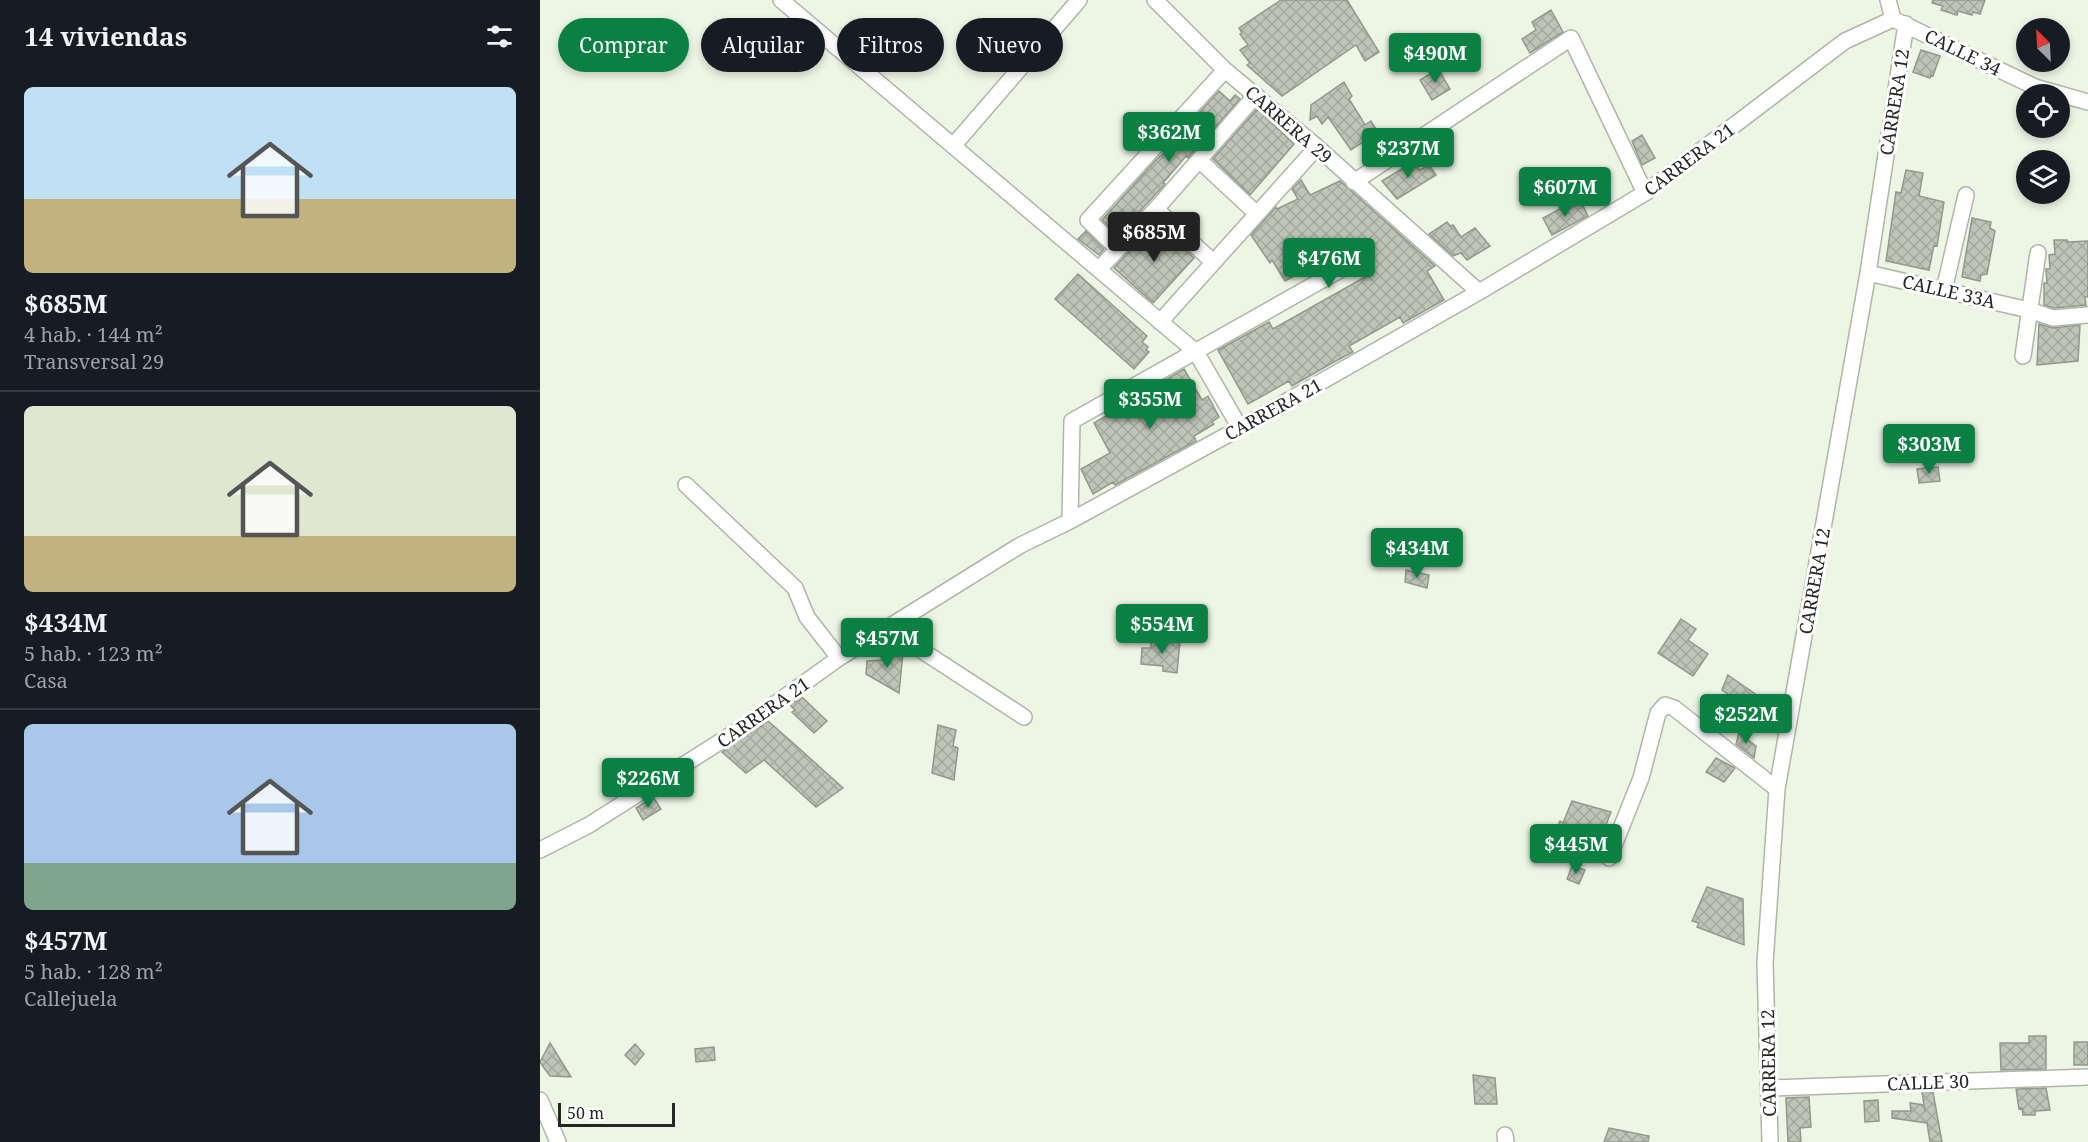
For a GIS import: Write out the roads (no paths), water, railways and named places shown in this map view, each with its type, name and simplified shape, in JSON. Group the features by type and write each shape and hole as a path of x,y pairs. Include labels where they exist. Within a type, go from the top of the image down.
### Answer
{"street":[{"path":"781,0 1100,268 1196,352 1240,428"},
{"path":"953,146 1079,0"},
{"name":"CARRERA 29","path":"1155,0 1225,70 1317,147 1479,292"},
{"path":"1888,0 1899,22"},
{"name":"CALLE 34","path":"1899,22 2035,87 2088,102"},
{"name":"CARRERA 21","path":"540,850 589,825 740,729 839,658 1019,546 1070,521 1240,428 1479,292 1645,193 1845,41 1899,22"},
{"name":"CARRERA 12","path":"1770,1142 1765,963 1777,789 1868,273 1899,22"},
{"path":"1354,182 1571,38 1645,193"},
{"path":"1118,249 1088,220 1225,70"},
{"path":"1100,268 1156,209 1256,95"},
{"path":"1160,322 1317,147"},
{"path":"1199,160 1257,214"},
{"path":"1944,290 1966,195"},
{"path":"1156,209 1213,262"},
{"path":"2023,356 2038,253"},
{"path":"1070,521 1072,421 1356,261"},
{"name":"CALLE 33A","path":"1868,273 2029,310 2053,318 2088,315"},
{"path":"686,485 795,588 807,617 839,658"},
{"path":"887,628 1024,717"},
{"path":"1609,858 1641,778 1658,713 1665,705 1674,708 1777,789"},
{"name":"CALLE 30","path":"1768,1088 2088,1077"},
{"path":"540,1100 558,1142"}]}
